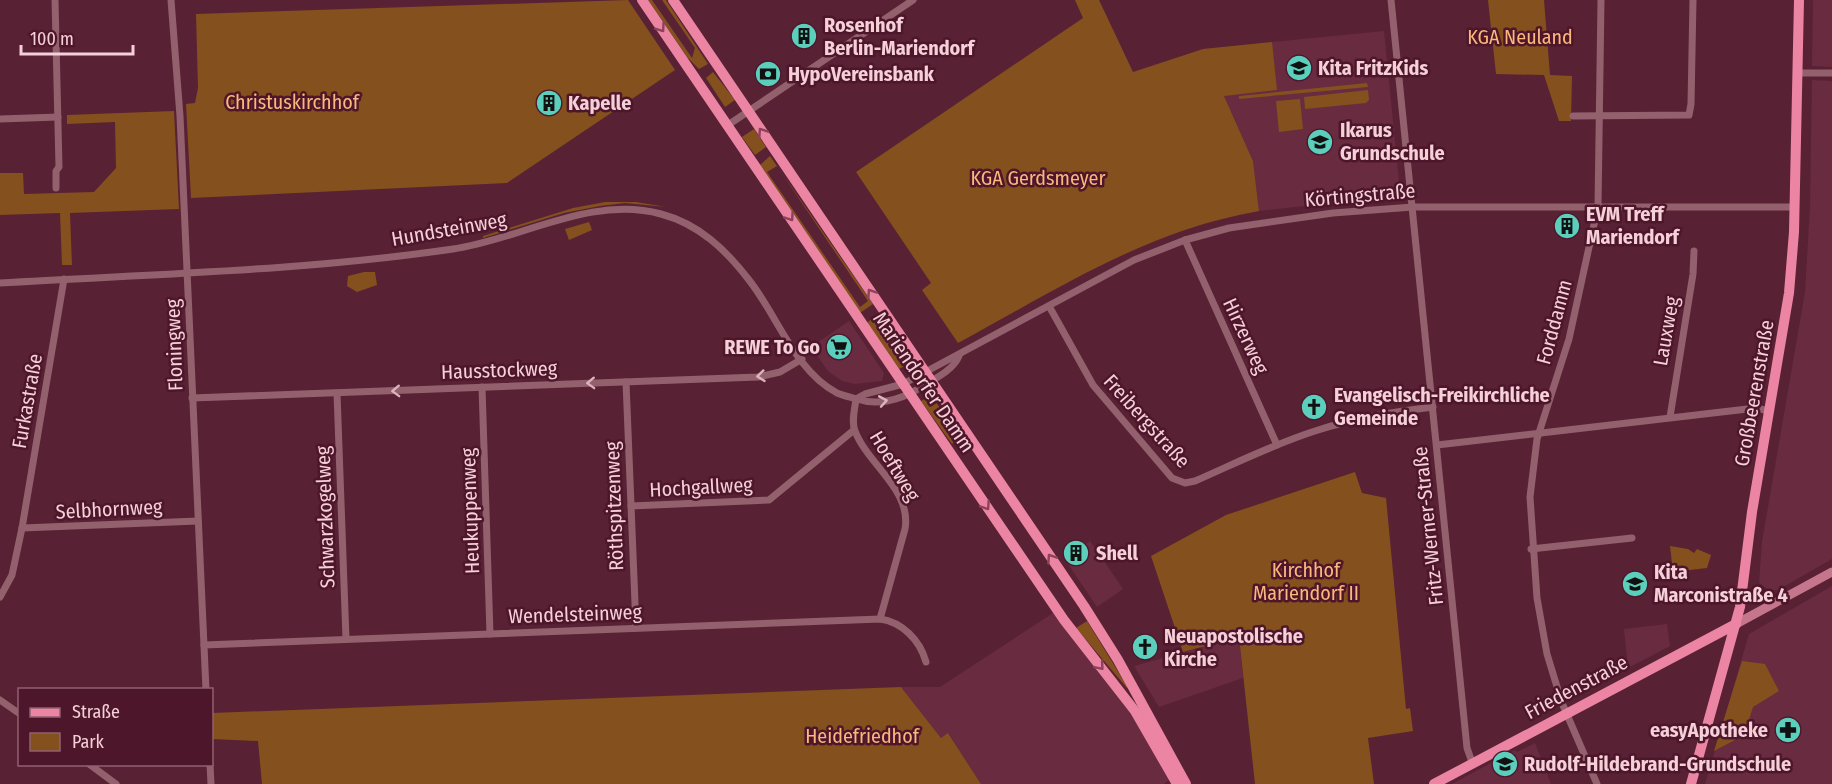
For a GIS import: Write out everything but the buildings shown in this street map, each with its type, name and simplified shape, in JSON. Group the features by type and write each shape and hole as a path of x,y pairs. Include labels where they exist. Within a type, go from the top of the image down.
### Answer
{"main road":[{"name":"Mariendorfer Damm","path":"642,0 1064,620 1135,711 1177,784"},
{"name":"Mariendorfer Damm","path":"673,0 1090,615 1141,700 1186,784"},
{"name":"Großbeerenstraße","path":"1691,784 1736,624 1790,283 1799,0"},
{"path":"1736,624 1832,572"},
{"name":"Friedenstraße","path":"1434,784 1736,624"}],"street":[{"path":"55,0 56,188"},
{"name":"Floningweg","path":"171,0 188,273 206,688"},
{"path":"728,125 913,0"},
{"name":"Fritz-Werner-Straße","path":"1391,0 1467,748 1472,762"},
{"name":"Forddamm","path":"1597,784 1566,713 1546,654 1532,549 1530,497 1539,432 1571,329 1598,206 1601,0"},
{"path":"1573,116 1689,115 1693,0"},
{"path":"1797,73 1832,73"},
{"path":"0,119 57,117"},
{"name":"Körtingstraße","path":"910,394 951,357 959,356 1134,260 1185,240 1261,222 1413,207 1794,207"},
{"name":"Hundsteinweg","path":"0,283 188,273 454,249 530,231 577,216 606,210 634,209 661,214 688,224 716,243 748,279 802,359 828,387 846,397 873,403 910,394"},
{"name":"Hirzerweg","path":"1185,240 1277,445"},
{"name":"Lauxweg","path":"1670,417 1693,274 1694,251"},
{"name":"Furkastraße","path":"0,597 12,575 22,528 64,279"},
{"name":"Freibergstraße","path":"1049,306 1093,386 1176,480 1189,483 1277,445 1353,420 1433,407"},
{"name":"Körtingstraße","path":"928,376 956,363 959,356"},
{"name":"Hausstockweg","path":"192,398 764,376 780,372 802,359"},
{"path":"856,399 865,394 928,376"},
{"name":"Röthspitzenweg","path":"626,382 636,628"},
{"name":"Heukuppenweg","path":"482,387 490,634"},
{"name":"Schwarzkogelweg","path":"337,393 346,639"},
{"name":"Hoeftweg","path":"856,399 854,430 902,501 906,511 905,530 880,619"},
{"path":"1437,445 1756,408 1769,411"},
{"name":"Hochgallweg","path":"631,507 770,500 854,430"},
{"name":"Selbhornweg","path":"22,528 198,521"},
{"path":"1532,549 1632,538"},
{"name":"Wendelsteinweg","path":"204,645 880,619 896,622 906,629 924,655 926,662"},
{"path":"0,699 18,712"},
{"path":"90,766 116,784"},
{"path":"210,766 211,784"},
{"path":"100,784 105,776"}],"shaded area":[{"path":"1813,0 1832,0 1832,67 1812,66"},
{"name":"Ikarus Grundschule","path":"1384,31 1400,191 1395,196 1259,211 1253,161 1203,49"},
{"path":"1812,80 1832,81 1832,559 1778,590 1769,590 1759,583 1762,542 1805,292 1810,207"},
{"path":"849,321 884,373 882,381 855,384 842,381 828,371 811,347"},
{"path":"1090,541 1123,589 1097,607 1064,558"},
{"path":"1832,586 1832,784 1705,784 1749,634"},
{"path":"1053,613 1132,715 1169,780 1164,784 981,784 949,734 941,738 901,687 940,687"},
{"path":"1667,624 1670,646 1628,668 1624,629"},
{"path":"1239,637 1243,678 1159,707 1134,666"},
{"name":"Rudolf-Hildebrand-Grundschule","path":"1535,743 1551,784 1452,784 1515,750 1517,752"}],"green space":[{"name":"Christuskirchhof","path":"628,0 675,70 507,183 191,198 186,104 195,103 198,88 196,14"},
{"path":"648,0 652,0 692,58 695,48 662,0 666,0 708,64 699,69 687,57"},
{"name":"KGA Gerdsmeyer","path":"1075,0 1099,0 1133,72 1203,49 1272,42 1277,90 1224,96 1253,161 1259,211 1217,220 1140,247 1103,264 958,343 922,290 931,283 856,172 1083,18"},
{"name":"KGA Neuland","path":"1488,0 1544,0 1550,75 1572,76 1571,121 1559,121 1544,75 1496,74"},
{"path":"713,72 735,100 725,107 706,78"},
{"path":"1367,83 1368,87 1239,99 1239,96"},
{"path":"1368,90 1369,100 1366,103 1305,109 1304,97"},
{"path":"1300,99 1303,129 1279,132 1276,101"},
{"path":"174,111 179,209 70,213 72,265 62,265 60,213 0,215 0,173 23,173 24,194 94,192 116,168 115,122 67,124 67,115"},
{"path":"754,129 766,147 755,155 742,137"},
{"path":"770,156 777,166 767,172 860,307 868,301 778,168 873,304 860,313 760,165"},
{"path":"605,202 636,202 666,207 625,203 600,206 564,213 483,238 483,236 573,208"},
{"path":"589,222 592,230 569,240 565,229"},
{"path":"375,272 377,285 357,292 347,286 348,276"},
{"path":"880,314 912,362 899,369 867,323"},
{"path":"931,395 959,436 952,444 921,401"},
{"name":"Kirchhof Mariendorf II","path":"1355,472 1362,493 1386,498 1406,709 1410,708 1413,731 1368,738 1374,784 1255,784 1239,637 1183,652 1151,556 1226,515"},
{"path":"1670,546 1688,549 1694,553 1697,549 1711,555 1707,568 1673,572"},
{"path":"1087,621 1127,686 1127,688 1076,628"},
{"path":"1742,661 1765,664 1779,691 1753,707 1747,726 1754,730 1714,751"},
{"name":"Heidefriedhof","path":"901,687 941,738 948,733 981,784 262,784 258,741 213,739 213,713"}],"place":[{"name":"Rosenhof Berlin-Mariendorf","path":"804,36"},
{"name":"Kita FritzKids","path":"1299,68"},
{"name":"HypoVereinsbank","path":"768,74"},
{"name":"Kapelle","path":"549,103"},
{"name":"Ikarus Grundschule","path":"1320,142"},
{"name":"EVM Treff Mariendorf","path":"1567,226"},
{"name":"REWE To Go","path":"839,347"},
{"name":"Evangelisch-Freikirchliche Gemeinde","path":"1314,407"},
{"name":"Shell","path":"1076,553"},
{"name":"Kita Marconistraße 4","path":"1635,584"},
{"name":"Neuapostolische Kirche","path":"1145,647"},
{"name":"easyApotheke","path":"1788,730"},
{"name":"Rudolf-Hildebrand-Grundschule","path":"1505,764"}]}
